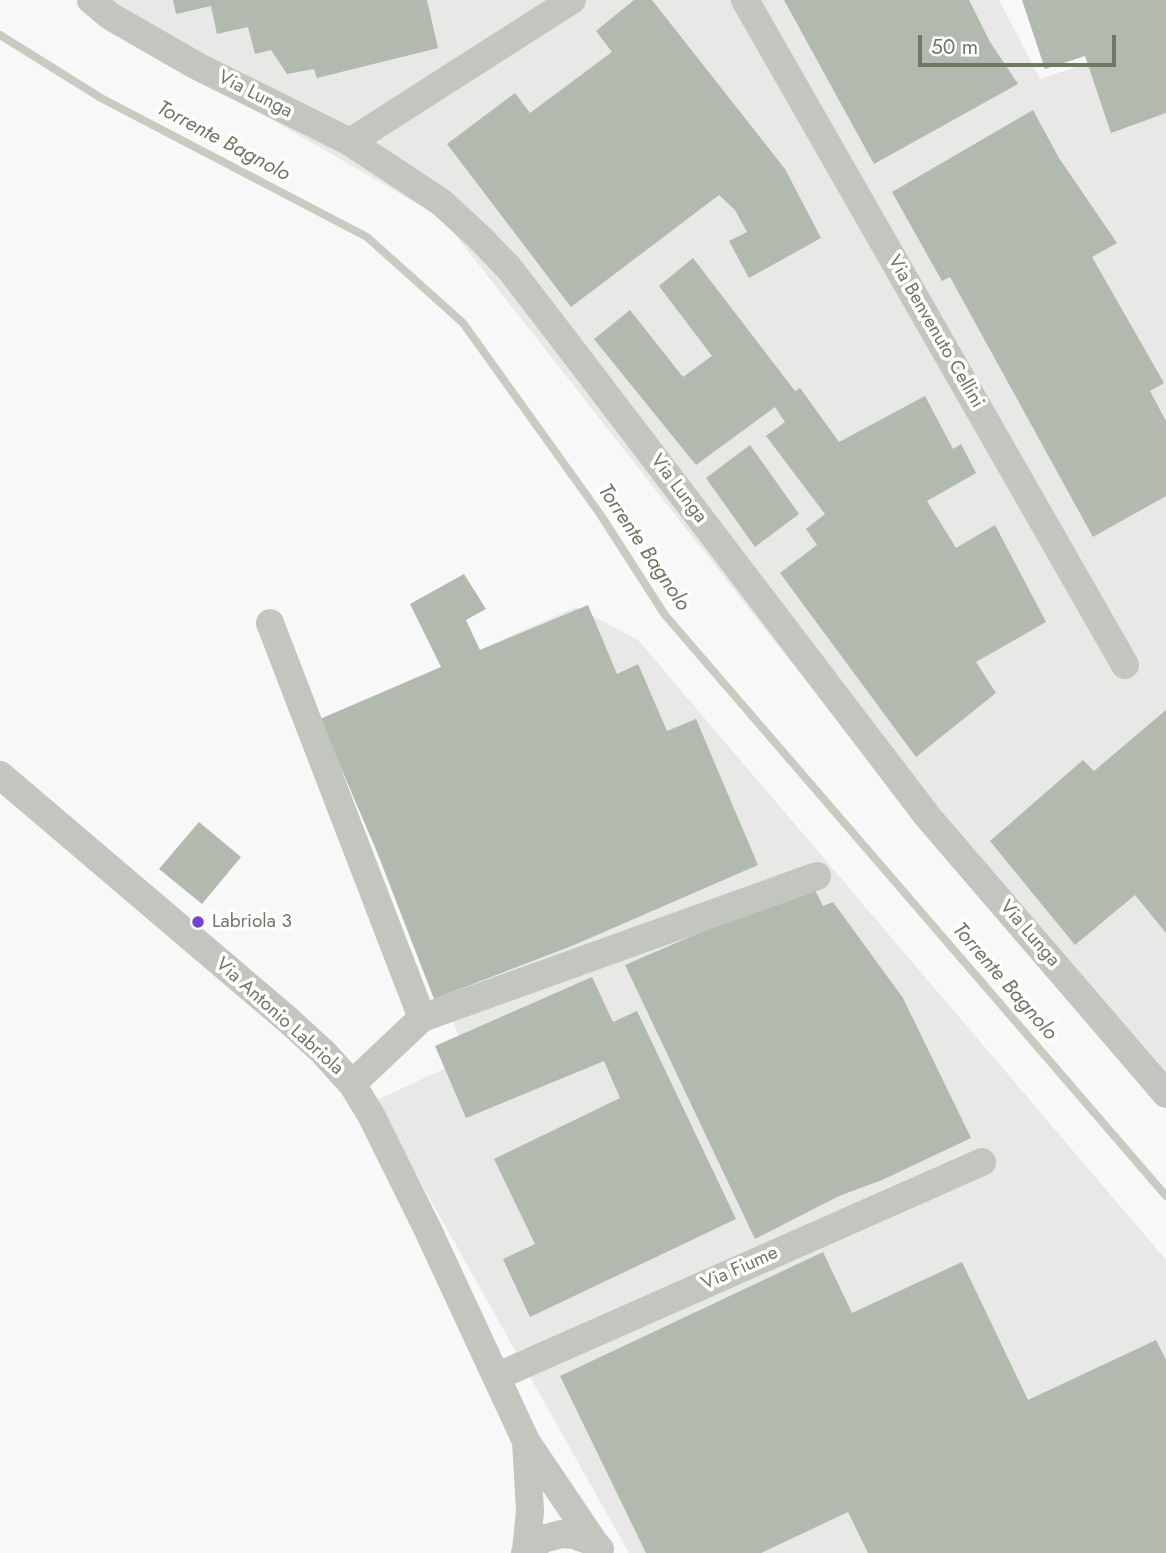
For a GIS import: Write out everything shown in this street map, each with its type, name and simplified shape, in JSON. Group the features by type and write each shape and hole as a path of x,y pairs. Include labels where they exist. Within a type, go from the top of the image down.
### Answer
{"street":[{"name":"Via Lunga","path":"91,0 110,16 197,66 350,142 441,202 509,268 928,817 1166,1094"},
{"path":"350,142 572,0"},
{"name":"Via Benvenuto Cellini","path":"745,0 1125,665"},
{"path":"270,623 422,1018"},
{"name":"Via Antonio Labriola","path":"0,775 288,1020 323,1052 352,1084 371,1115 498,1376 526,1441"},
{"path":"352,1084 422,1018 817,876"},
{"name":"Via Fiume","path":"498,1376 982,1162"},
{"path":"526,1441 599,1548"},
{"path":"525,1552 530,1511 526,1441"},
{"path":"525,1552 543,1539 561,1534 573,1535 599,1548"}],"shaded area":[{"path":"82,0 999,0 1040,79 1166,37 1166,1107 944,857 442,218 212,85"},
{"path":"576,607 638,640 1166,1260 1166,1553 629,1553 375,1101 467,1058 335,714"}],"building":[{"path":"173,0 427,0 438,48 317,78 314,69 287,74 271,50 255,54 248,27 217,34 211,6 176,14"},
{"path":"634,0 652,0 785,169 821,238 749,278 729,241 747,232 735,210 719,195 571,307 447,144 515,93 530,113 612,52 596,31"},
{"path":"784,0 969,0 990,42 1018,84 874,164"},
{"path":"1022,0 1166,0 1166,113 1111,133 1085,56 1045,69"},
{"path":"1033,110 1059,158 1117,243 1092,257 1164,383 1150,391 1166,421 1166,496 1093,537 950,277 942,281 892,192"},
{"path":"693,258 795,391 800,388 839,442 925,396 953,449 961,444 976,473 927,501 956,548 995,525 1046,622 976,662 996,693 916,757 780,573 817,545 806,529 825,514 766,436 785,422 775,407 696,465 594,339 630,310 683,377 712,356 659,286"},
{"path":"750,445 799,514 755,547 706,478"},
{"path":"464,574 486,609 466,620 480,650 588,605 617,674 638,664 667,731 696,719 758,865 574,945 434,999 377,852 320,719 441,667 410,604"},
{"path":"1166,710 1166,933 1135,895 1075,945 990,841 1083,760 1094,771"},
{"path":"199,822 241,857 202,904 159,869"},
{"path":"812,884 823,906 833,902 903,998 971,1138 882,1180 839,1196 755,1239 625,965"},
{"path":"592,977 613,1022 637,1011 736,1219 530,1317 503,1259 535,1244 494,1159 620,1098 604,1061 466,1118 435,1046"},
{"path":"823,1252 852,1313 962,1262 1028,1400 1156,1340 1166,1360 1166,1553 868,1553 848,1512 761,1553 646,1553 560,1376"}],"waterway":[{"name":"Torrente Bagnolo","path":"0,35 101,98 367,237 463,323 600,514 665,615 1166,1196"}],"place":[{"name":"Labriola 3","path":"198,922"}]}
